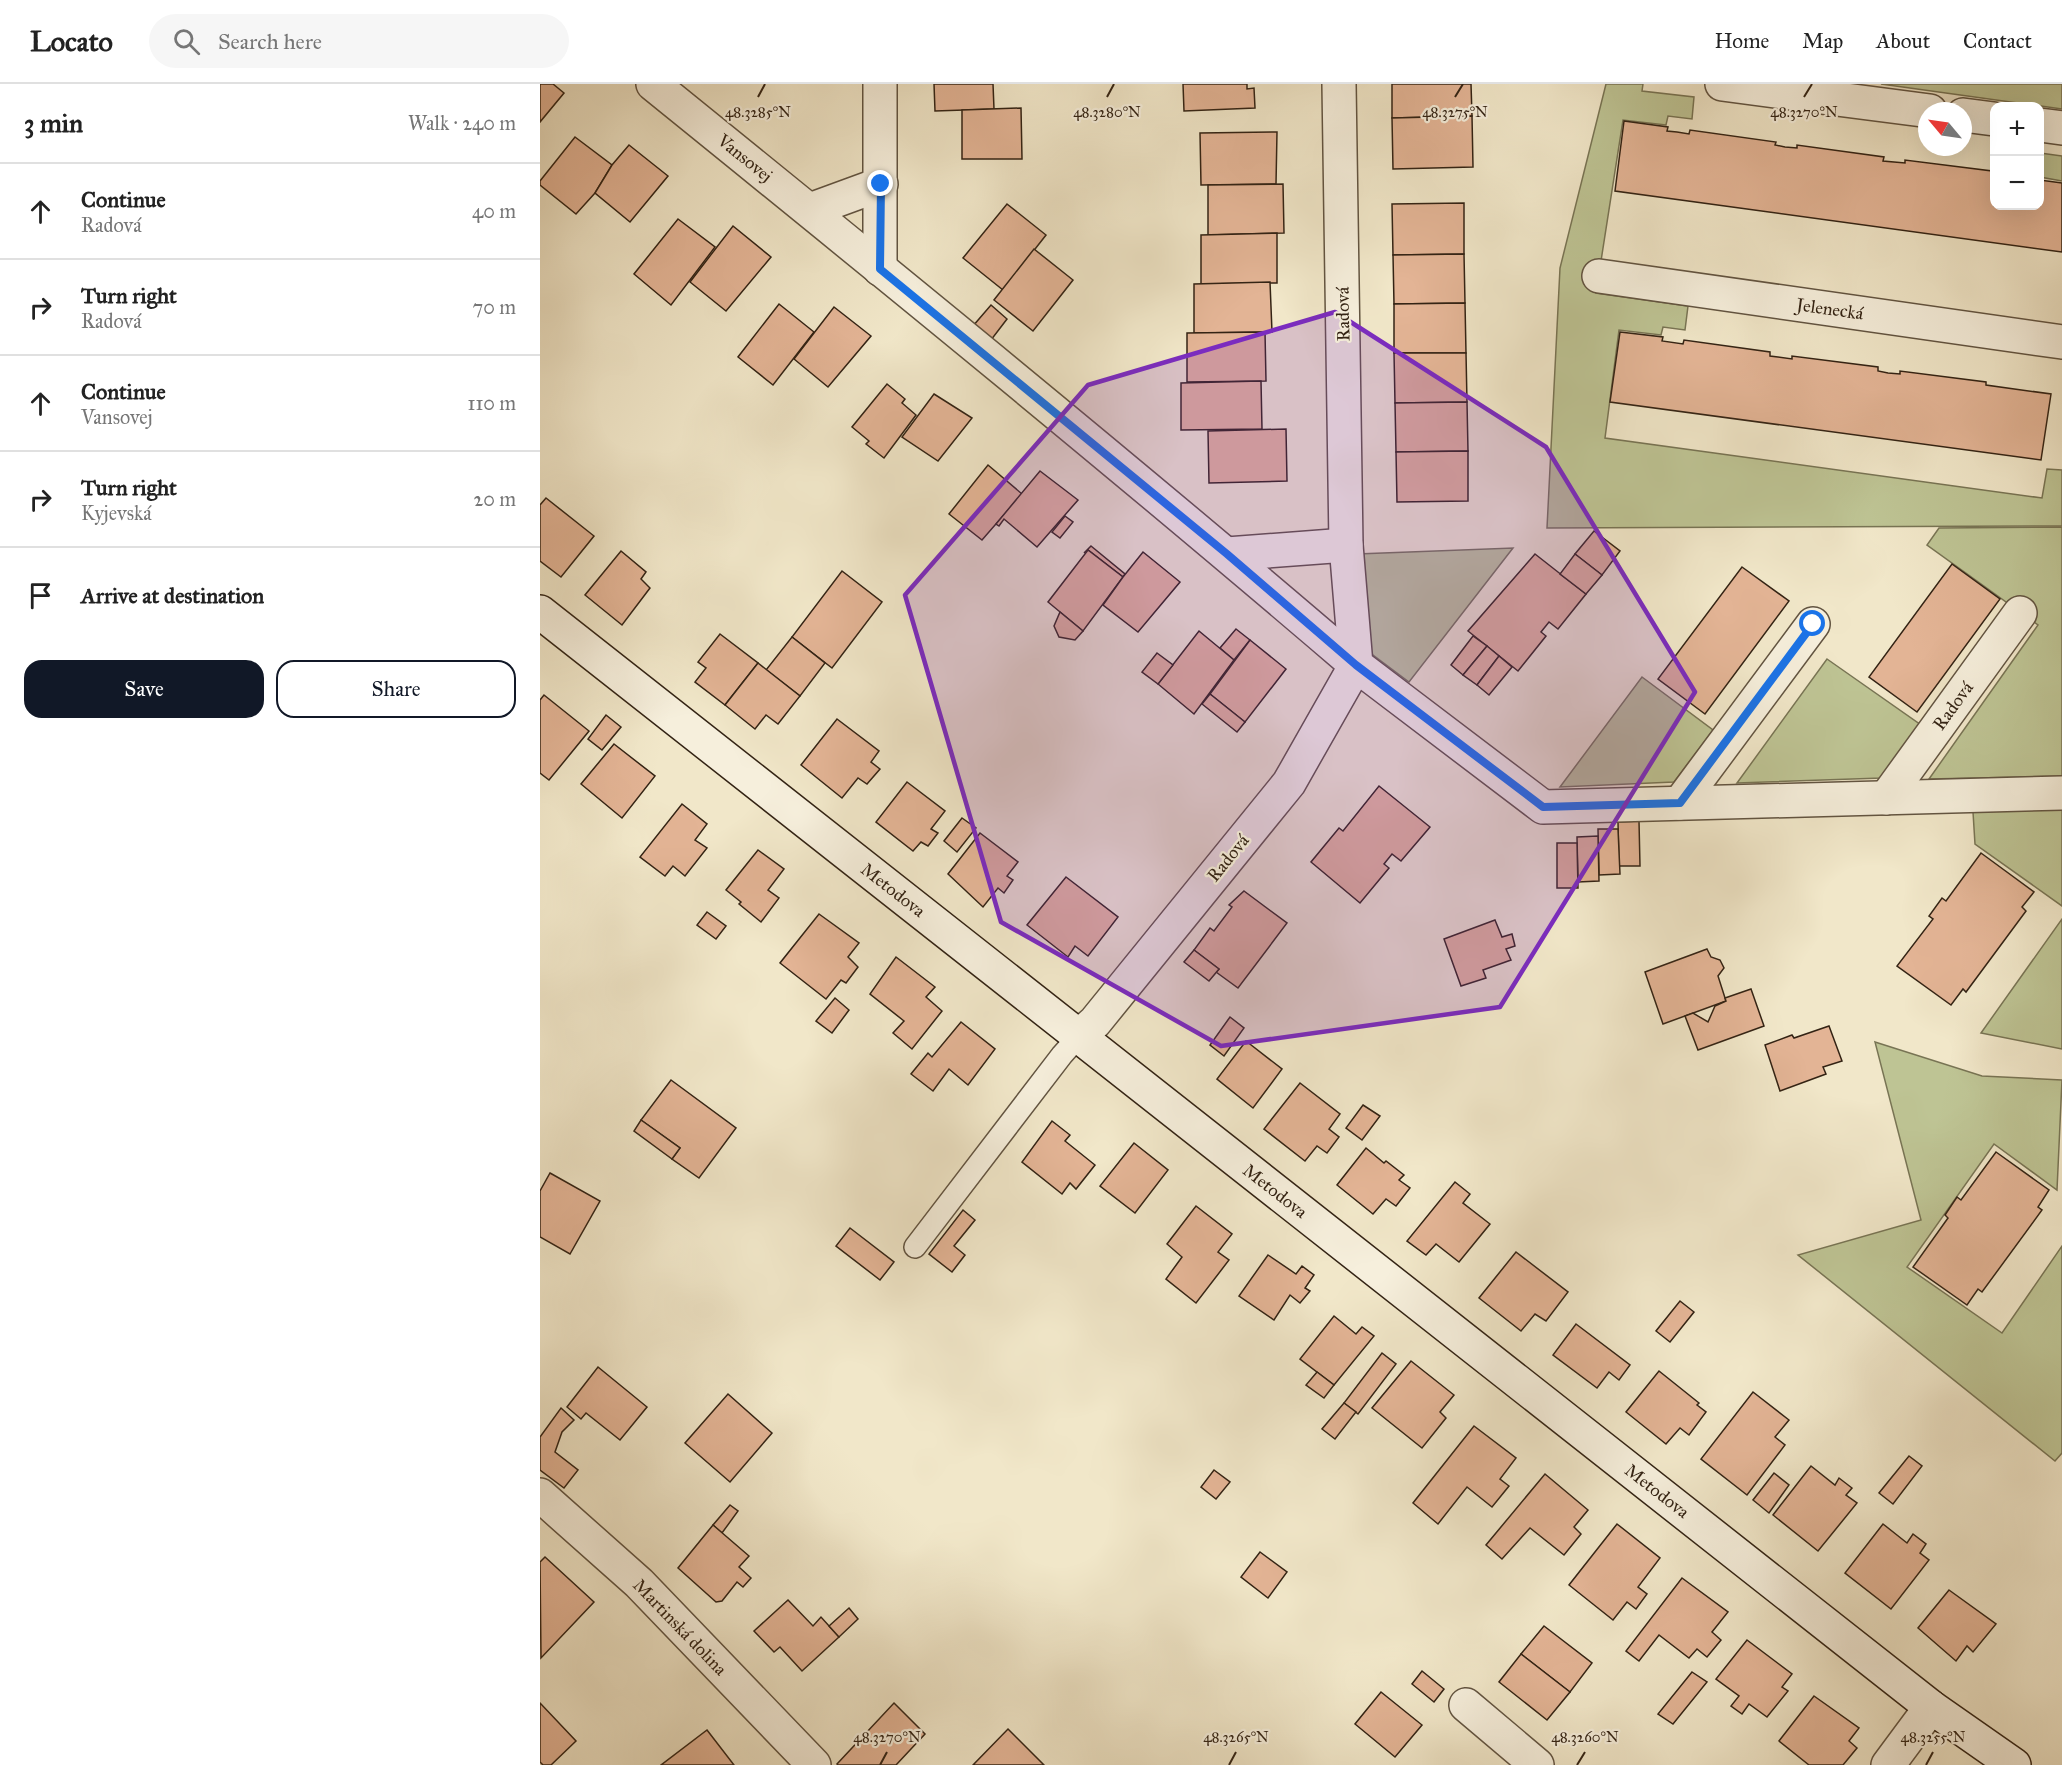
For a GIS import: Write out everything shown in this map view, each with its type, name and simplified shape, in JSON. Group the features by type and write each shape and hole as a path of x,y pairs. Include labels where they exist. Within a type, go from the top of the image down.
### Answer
{"street":[{"name":"Vansovej","path":"653,84 810,210 1227,554 1356,665"},
{"path":"880,84 880,269"},
{"name":"Radová","path":"1079,1036 1095,1022 1289,783 1356,665 1346,545 1339,84"},
{"path":"1722,84 1918,109"},
{"path":"1972,116 1990,118"},
{"path":"2044,126 2062,128"},
{"path":"810,210 881,184"},
{"name":"Jelenecká","path":"1599,276 2062,342"},
{"path":"1227,554 1346,545"},
{"name":"Metodova","path":"540,612 1931,1707 2014,1765"},
{"name":"Radová","path":"1886,798 2020,614"},
{"path":"1680,803 1813,624"},
{"path":"1356,665 1543,807 2062,793"},
{"name":"Martinská dolina","path":"540,1495 639,1583 814,1765"},
{"path":"1466,1705 1537,1765"},
{"path":"1888,1765 1931,1707"}],"lane":[{"path":"915,1247 1062,1054 1079,1036"}],"highlighted area":[{"path":"1335,312 1546,447 1695,692 1500,1007 1221,1046 1001,922 905,595 1088,385"}],"green space":[{"path":"1606,84 1643,84 1642,91 1694,97 1692,119 1668,116 1666,125 1623,120 1596,293 1688,306 1685,330 1663,327 1661,335 1619,330 1605,438 2042,498 2047,469 2062,470 2062,526 1547,528 1560,268"},
{"path":"1881,84 2062,84 2062,109 2044,107 2044,102 2011,102"},
{"path":"2044,154 2062,156 2062,181 2044,178"},
{"path":"2062,527 2062,776 1929,779 2038,625 1927,545 1939,528"},
{"path":"1513,548 1409,682 1365,649 1357,554"},
{"path":"1827,659 1921,725 1882,778 1737,783"},
{"path":"1642,677 1713,730 1674,782 1560,787"},
{"path":"2062,808 2062,906 1975,844 1973,812"},
{"path":"2062,919 2062,1049 1981,1033"},
{"path":"1875,1042 1982,1076 2062,1080 2057,1190 1994,1144 1907,1267 2002,1333 2062,1246 2062,1453 2055,1461 1798,1255 1921,1220"}],"building":[{"path":"540,84 553,84 564,93 540,122"},
{"path":"934,84 993,84 994,109 935,111"},
{"path":"1183,84 1247,84 1247,89 1254,88 1255,108 1184,111"},
{"path":"1392,84 1471,84 1472,116 1392,118"},
{"path":"1021,108 1022,159 962,159 962,110"},
{"path":"1472,116 1473,167 1393,169 1392,118"},
{"path":"1624,121 1668,127 1667,131 1689,134 1690,130 1776,142 1775,145 1785,147 1797,148 1797,145 1884,157 1883,161 1905,163 1905,160 1990,171 1990,210 2044,210 2044,181 2062,183 2062,252 1615,191"},
{"path":"1277,132 1276,184 1201,185 1200,133"},
{"path":"575,137 612,165 595,193 576,214 540,185 540,181"},
{"path":"629,145 668,176 630,222 595,193 612,165"},
{"path":"1283,184 1284,233 1208,235 1208,185"},
{"path":"1464,203 1464,254 1393,255 1392,204"},
{"path":"1007,204 1046,235 1003,290 963,258"},
{"path":"678,219 715,247 671,305 634,274"},
{"path":"733,226 771,257 726,311 690,282"},
{"path":"1277,233 1277,283 1201,284 1201,235"},
{"path":"1034,249 1073,280 1033,331 994,300"},
{"path":"1464,254 1465,303 1394,304 1393,255"},
{"path":"1270,282 1272,332 1194,333 1194,284"},
{"path":"1465,303 1466,353 1394,353 1394,304"},
{"path":"779,304 814,332 773,385 738,357"},
{"path":"991,305 1007,319 991,340 973,326"},
{"path":"834,307 871,336 828,387 794,359"},
{"path":"1265,332 1266,381 1187,382 1187,333"},
{"path":"1620,332 1663,337 1662,341 1683,344 1684,340 1770,352 1770,356 1792,359 1792,356 1878,367 1878,371 1888,373 1900,374 1900,371 1986,382 1986,385 2051,394 2041,460 1610,402"},
{"path":"1394,353 1466,353 1467,402 1395,403"},
{"path":"1261,381 1262,429 1181,430 1181,383"},
{"path":"887,384 905,399 902,403 916,415 884,458 866,444 869,441 852,427"},
{"path":"934,394 972,418 938,461 902,437"},
{"path":"1467,402 1468,451 1396,452 1395,403"},
{"path":"1286,429 1287,481 1209,483 1208,431"},
{"path":"1468,451 1468,501 1397,502 1396,452"},
{"path":"988,465 1022,494 982,540 949,514"},
{"path":"1040,471 1078,500 1037,547 1004,519 999,526 996,524"},
{"path":"546,498 594,536 561,577 540,561 540,505"},
{"path":"1065,516 1073,522 1060,538 1052,532"},
{"path":"1594,531 1620,551 1602,575 1575,554"},
{"path":"1091,546 1125,574 1123,577 1088,550 1084,553"},
{"path":"1088,550 1123,577 1083,631 1048,602"},
{"path":"621,551 646,572 641,579 650,588 622,625 585,595"},
{"path":"1143,552 1180,582 1138,632 1103,605"},
{"path":"1535,554 1586,594 1558,629 1549,622 1541,632 1546,636 1518,671 1468,631"},
{"path":"1575,554 1602,575 1586,594 1560,574"},
{"path":"1952,564 2000,599 1917,712 1869,677"},
{"path":"1742,567 1789,601 1705,714 1658,679"},
{"path":"842,571 882,602 832,668 792,637"},
{"path":"1060,612 1083,631 1075,640 1059,637 1054,626"},
{"path":"1236,629 1250,640 1234,660 1220,648"},
{"path":"1199,631 1234,660 1194,714 1158,684"},
{"path":"720,634 758,663 725,705 695,682 706,668 698,662"},
{"path":"1473,636 1487,646 1463,675 1451,665"},
{"path":"792,637 825,663 800,696 766,670"},
{"path":"1250,640 1286,669 1245,722 1210,694"},
{"path":"1487,646 1499,656 1477,685 1463,675"},
{"path":"1157,653 1173,665 1158,684 1142,672"},
{"path":"1499,656 1512,667 1489,695 1477,685"},
{"path":"758,663 800,696 778,724 766,715 755,729 725,705"},
{"path":"1210,694 1245,722 1237,732 1202,704"},
{"path":"544,695 589,731 549,780 540,773 540,700"},
{"path":"606,715 621,727 602,750 588,739"},
{"path":"837,719 879,751 871,762 880,769 867,784 858,778 842,798 801,765"},
{"path":"614,744 655,776 622,818 581,784"},
{"path":"907,782 945,811 931,829 938,833 928,846 921,842 913,851 876,822"},
{"path":"1379,786 1430,827 1401,861 1392,854 1384,864 1389,868 1360,903 1311,862 1339,828 1343,831"},
{"path":"682,804 707,824 695,840 707,848 685,876 673,866 665,876 640,857"},
{"path":"962,818 976,828 957,852 944,841"},
{"path":"1639,821 1640,866 1619,866 1618,822"},
{"path":"1598,829 1618,829 1620,874 1599,875"},
{"path":"980,833 1018,862 1007,876 1013,880 1004,893 998,888 983,907 948,874"},
{"path":"1598,836 1599,881 1578,882 1577,837"},
{"path":"1557,843 1577,843 1578,888 1557,888"},
{"path":"758,850 784,869 768,890 779,898 761,922 726,890"},
{"path":"1981,853 2034,892 2022,907 2026,911 1966,992 1963,989 1951,1005 1897,966 1933,919 1929,916 1942,898 1946,901"},
{"path":"1066,877 1118,917 1088,956 1075,946 1068,957 1027,925"},
{"path":"1244,891 1287,923 1238,988 1216,972 1219,969 1194,950 1210,928 1214,931 1232,907 1229,905"},
{"path":"707,912 726,926 716,939 697,925"},
{"path":"819,914 859,943 848,957 858,967 846,983 841,980 826,999 780,963"},
{"path":"1495,920 1502,937 1512,934 1515,946 1506,949 1511,960 1483,970 1486,978 1461,986 1444,939"},
{"path":"1707,949 1711,957 1720,960 1724,968 1718,976 1726,1001 1663,1024 1645,972"},
{"path":"1194,950 1219,969 1209,981 1184,962"},
{"path":"896,957 935,987 926,997 942,1011 912,1049 893,1033 904,1021 870,994"},
{"path":"1751,989 1764,1026 1698,1050 1685,1016 1693,1013 1708,1022 1715,1006 1726,1001 1725,998"},
{"path":"835,998 849,1010 832,1033 816,1021"},
{"path":"1230,1017 1244,1028 1224,1056 1210,1045"},
{"path":"961,1022 995,1049 968,1085 949,1069 933,1091 911,1074 928,1053 932,1057"},
{"path":"1829,1026 1842,1061 1823,1067 1826,1074 1780,1091 1765,1045 1792,1035 1794,1038"},
{"path":"1246,1041 1282,1069 1253,1108 1217,1079"},
{"path":"671,1080 736,1128 699,1178 672,1159 680,1148 641,1120"},
{"path":"1300,1083 1340,1114 1329,1129 1339,1137 1327,1153 1317,1146 1305,1161 1264,1129"},
{"path":"1363,1105 1380,1116 1362,1140 1346,1128"},
{"path":"641,1120 680,1148 672,1159 634,1131"},
{"path":"1052,1121 1070,1135 1065,1141 1095,1165 1076,1189 1070,1183 1062,1194 1022,1162"},
{"path":"1134,1143 1168,1170 1135,1213 1100,1186"},
{"path":"1366,1148 1384,1163 1386,1161 1404,1175 1399,1180 1410,1188 1396,1206 1386,1199 1373,1214 1337,1185"},
{"path":"1996,1152 2049,1190 2038,1207 2042,1210 1982,1292 1978,1289 1967,1305 1913,1267 1948,1218 1945,1215 1957,1197 1961,1200"},
{"path":"550,1173 600,1201 570,1254 540,1237 540,1191"},
{"path":"1455,1182 1470,1194 1463,1203 1490,1224 1459,1262 1436,1244 1426,1255 1407,1241"},
{"path":"1196,1206 1232,1234 1218,1252 1229,1260 1196,1303 1166,1279 1182,1257 1167,1244"},
{"path":"963,1210 975,1220 954,1246 965,1255 952,1272 929,1254"},
{"path":"850,1228 894,1262 880,1280 836,1246"},
{"path":"1516,1252 1568,1292 1546,1321 1535,1314 1521,1331 1479,1298"},
{"path":"1268,1255 1296,1274 1302,1266 1314,1275 1305,1288 1310,1291 1300,1303 1290,1295 1274,1320 1239,1296"},
{"path":"1680,1301 1694,1312 1670,1342 1656,1331"},
{"path":"1334,1316 1356,1334 1362,1327 1374,1336 1334,1385 1300,1359"},
{"path":"1576,1324 1630,1365 1619,1380 1609,1372 1597,1388 1553,1355"},
{"path":"1382,1353 1396,1364 1358,1414 1344,1403"},
{"path":"1411,1361 1454,1395 1440,1412 1446,1418 1422,1448 1372,1408"},
{"path":"598,1367 647,1407 620,1440 586,1413 581,1419 567,1407"},
{"path":"1659,1371 1699,1403 1697,1405 1706,1412 1689,1435 1680,1428 1666,1444 1626,1412"},
{"path":"1317,1372 1334,1385 1324,1398 1306,1385"},
{"path":"1753,1392 1789,1420 1775,1437 1785,1445 1747,1495 1701,1459"},
{"path":"728,1394 772,1433 730,1482 685,1443"},
{"path":"1344,1403 1356,1412 1335,1439 1322,1429"},
{"path":"561,1408 574,1420 562,1432 555,1452 578,1470 564,1488 540,1470 540,1437"},
{"path":"1474,1426 1516,1458 1500,1479 1509,1486 1492,1507 1467,1487 1438,1524 1413,1503"},
{"path":"1909,1456 1922,1466 1893,1504 1879,1493"},
{"path":"1811,1466 1835,1485 1839,1478 1852,1488 1846,1495 1857,1503 1818,1551 1773,1515"},
{"path":"1214,1470 1230,1482 1216,1499 1201,1487"},
{"path":"1774,1473 1789,1485 1769,1513 1753,1500"},
{"path":"1545,1474 1588,1510 1574,1527 1581,1534 1564,1555 1530,1528 1502,1559 1486,1545"},
{"path":"730,1505 738,1511 722,1533 713,1525"},
{"path":"1617,1524 1660,1558 1638,1587 1647,1594 1636,1609 1627,1602 1613,1620 1569,1585"},
{"path":"1883,1524 1907,1543 1913,1534 1926,1544 1920,1553 1929,1560 1891,1609 1845,1573"},
{"path":"713,1525 749,1556 739,1567 751,1578 743,1587 737,1582 722,1601 716,1602 678,1568"},
{"path":"1260,1552 1287,1572 1268,1598 1241,1577"},
{"path":"545,1557 594,1602 541,1658 540,1562"},
{"path":"1682,1578 1728,1612 1712,1632 1721,1640 1707,1657 1697,1649 1689,1658 1659,1635 1639,1661 1626,1651"},
{"path":"1949,1590 1996,1624 1973,1652 1967,1646 1956,1661 1918,1628"},
{"path":"788,1600 813,1626 821,1617 839,1637 802,1671 780,1647 774,1652 754,1631"},
{"path":"849,1608 858,1619 839,1637 829,1626"},
{"path":"1544,1626 1592,1663 1570,1692 1521,1654"},
{"path":"1747,1640 1792,1674 1782,1687 1788,1691 1767,1717 1749,1704 1742,1714 1731,1706 1739,1696 1716,1679"},
{"path":"1521,1654 1570,1692 1547,1720 1499,1682"},
{"path":"1422,1671 1444,1689 1434,1702 1412,1684"},
{"path":"1692,1672 1707,1682 1673,1724 1658,1714"},
{"path":"1381,1692 1422,1725 1395,1757 1355,1724"},
{"path":"1814,1696 1859,1728 1849,1741 1857,1748 1843,1765 1809,1765 1779,1741"},
{"path":"540,1703 576,1741 551,1765 543,1765 540,1762"},
{"path":"894,1703 925,1734 896,1765 838,1765 837,1764"},
{"path":"1008,1729 1044,1765 973,1765"},
{"path":"707,1730 734,1765 661,1765"}],"route":[{"path":"881,184 880,269 1227,554 1356,665 1543,807 1680,803 1813,624"}]}
